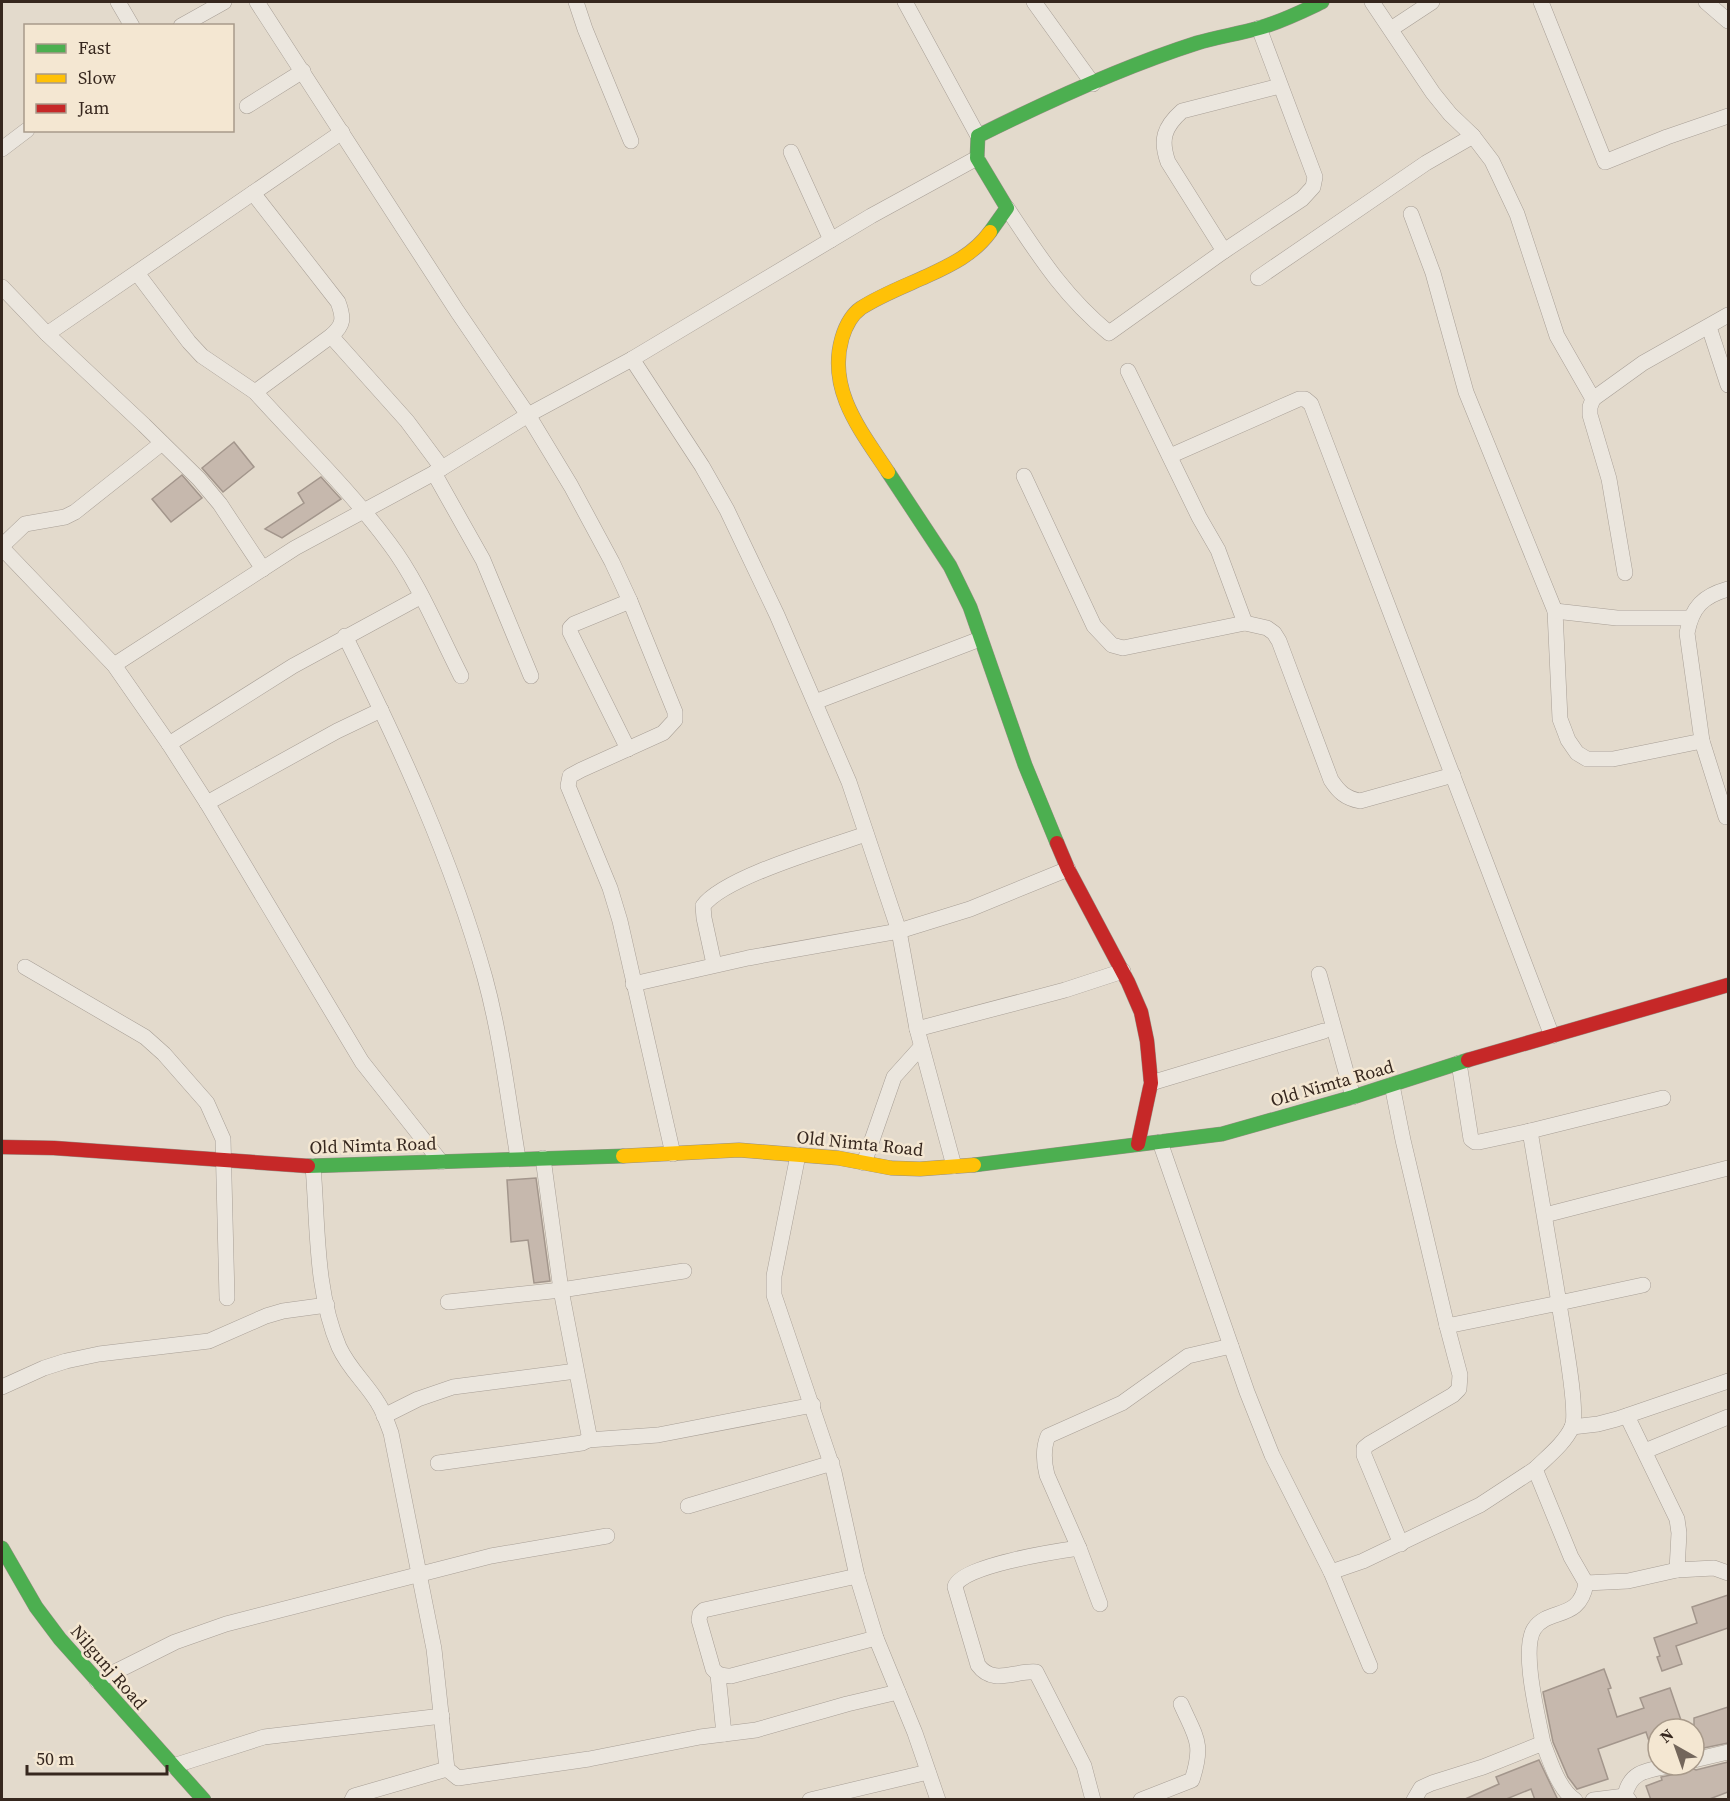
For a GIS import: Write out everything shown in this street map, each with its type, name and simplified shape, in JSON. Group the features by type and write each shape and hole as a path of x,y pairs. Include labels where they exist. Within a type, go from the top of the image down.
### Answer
{"street":[{"path":"118,2 131,24"},
{"path":"185,24 224,2"},
{"path":"257,2 528,415 571,486 630,601 675,712 675,720 663,733 570,776 568,786 610,888 673,1154"},
{"path":"576,2 631,141"},
{"path":"905,2 978,136 977,158 1007,208 1053,277 1082,311 1108,333 1224,250 1302,199 1313,187 1316,177 1312,164 1259,28"},
{"path":"1034,2 1093,84"},
{"path":"1372,2 1442,106 1473,136 1492,161 1503,182 1532,254 1557,336 1593,399"},
{"path":"1391,29 1432,2"},
{"path":"1541,2 1605,162 1728,116"},
{"path":"1706,2 1728,21"},
{"path":"978,136 1042,104 1198,43 1289,18 1312,4"},
{"path":"247,106 303,71"},
{"path":"1224,250 1168,162 1164,151 1165,137 1170,122 1182,111 1280,86"},
{"path":"2,149 24,132"},
{"path":"47,334 342,132"},
{"path":"1258,278 1426,163 1473,136"},
{"path":"791,152 831,240"},
{"path":"114,665 295,548 438,470 528,415 632,359 831,240 977,158"},
{"path":"253,193 338,303 343,315 342,325 332,336 255,392"},
{"path":"1007,208 983,242 962,259 859,309 846,327 839,348 837,372 844,399 862,432 950,566 970,607 1025,765 1068,869 1123,971 1141,1012 1148,1041 1151,1083 1138,1144"},
{"path":"1411,214 1433,273 1466,392 1555,611 1560,719 1568,741 1577,753 1587,759 1613,759 1702,741"},
{"path":"137,273 202,356 255,392 363,511 400,559 461,676"},
{"path":"2,287 47,334 199,479 220,504 263,569"},
{"path":"1625,573 1609,479 1590,415 1593,399 1643,363 1728,315"},
{"path":"1709,327 1728,385"},
{"path":"332,336 407,421 438,470 483,560 531,676"},
{"path":"632,359 702,466 727,510 777,615 849,782 899,931 916,1029 954,1166"},
{"path":"1128,371 1199,517 1218,550 1245,623"},
{"path":"1170,456 1299,399 1305,399 1311,404 1552,1036"},
{"path":"162,443 75,512 64,517 25,524 2,547 114,665 207,803 362,1062 441,1162"},
{"path":"1024,477 1094,626 1112,645 1123,648 1245,623 1267,628 1274,633 1331,780 1348,799 1360,801 1453,775"},
{"path":"1728,589 1717,592 1701,602 1690,618 1687,633 1702,741 1726,817 1728,816"},
{"path":"169,744 293,666 420,597"},
{"path":"628,749 570,628 574,624 630,601"},
{"path":"1555,611 1617,618 1690,618"},
{"path":"345,636 433,826 469,924 491,1004 518,1158"},
{"path":"815,702 980,639"},
{"path":"207,803 337,731 381,710"},
{"path":"714,964 703,906 710,897 792,859 866,834"},
{"path":"633,984 714,964 899,931 970,909 1068,869"},
{"path":"25,967 145,1037 164,1054 207,1103 223,1139 228,1298"},
{"path":"916,1029 1065,990 1123,971"},
{"path":"1318,974 1353,1097"},
{"name":"Old Nimta Road","path":"2,1147 54,1148 313,1166 739,1150 838,1158 891,1168 920,1169 1007,1162 1222,1134 1728,985"},
{"path":"1151,1083 1324,1031"},
{"path":"864,1163 894,1077 921,1047"},
{"path":"1459,1063 1469,1133 1475,1142 1530,1131 1663,1098"},
{"path":"1392,1084 1402,1140 1460,1375 1459,1389 1364,1448 1364,1455 1401,1544"},
{"path":"1331,1572 1363,1561 1480,1506 1535,1469 1572,1427 1572,1396 1530,1131"},
{"path":"1160,1142 1231,1346 1272,1455 1331,1572 1370,1666"},
{"path":"798,1155 774,1276 774,1295 832,1463 857,1576 876,1638 938,1800"},
{"path":"543,1158 561,1290 589,1435 588,1440"},
{"path":"313,1166 321,1275 333,1331 347,1364 376,1399 384,1416 397,1459 434,1649 447,1769 458,1778 589,1760 700,1737 756,1730 837,1706 898,1692"},
{"path":"1545,1215 1728,1168"},
{"path":"448,1302 561,1290 684,1271"},
{"path":"1447,1326 1643,1285"},
{"path":"2,1387 66,1361 99,1354 209,1341 266,1316 283,1311 327,1305"},
{"path":"1100,1604 1079,1548 1047,1476 1045,1448 1048,1436 1122,1403 1188,1356 1231,1346"},
{"path":"384,1416 418,1398 453,1387 576,1371"},
{"path":"1572,1427 1598,1424 1627,1416 1728,1381"},
{"path":"438,1463 582,1443 588,1440 658,1435 813,1405"},
{"path":"1627,1416 1677,1519 1679,1533 1677,1570"},
{"path":"1645,1451 1728,1417"},
{"path":"688,1506 832,1463"},
{"path":"1535,1469 1571,1557 1586,1583 1580,1602 1571,1609 1542,1622 1530,1637 1530,1670 1543,1743 1564,1790 1575,1800"},
{"path":"97,1681 201,1631 491,1556 608,1536"},
{"name":"Nilgunj Road","path":"2,1548 36,1607 60,1639 204,1800"},
{"path":"1079,1548 1034,1555 976,1571 960,1578 955,1587 978,1665 985,1673 996,1676 1036,1672 1084,1766 1093,1800"},
{"path":"1586,1583 1628,1581 1677,1570 1714,1568 1728,1573"},
{"path":"724,1734 718,1675 713,1669 699,1620 700,1614 704,1610 857,1576"},
{"path":"718,1675 730,1676 876,1638"},
{"path":"1141,1800 1192,1780 1198,1764 1199,1745 1181,1704"},
{"path":"173,1766 264,1737 442,1716"},
{"path":"1413,1800 1421,1788 1431,1783 1483,1767 1543,1743"},
{"path":"1706,1757 1728,1752"},
{"path":"352,1800 354,1796 447,1769"},
{"path":"1593,1800 1627,1798 1626,1786 1638,1773 1646,1771"},
{"path":"810,1800 928,1772"}],"building":[{"path":"234,442 254,467 223,492 202,468"},
{"path":"182,475 202,498 171,522 152,499"},
{"path":"321,477 341,499 282,538 265,529 304,503 298,493"},
{"path":"536,1178 550,1281 534,1283 528,1240 511,1242 507,1180"},
{"path":"1728,1595 1728,1628 1676,1646 1682,1664 1662,1671 1654,1638 1697,1623 1692,1607"},
{"path":"1604,1669 1617,1717 1644,1708 1640,1698 1670,1688 1680,1717 1646,1717 1646,1732 1598,1749 1608,1779 1577,1789 1568,1777 1553,1742 1543,1692"},
{"path":"1728,1707 1728,1743 1706,1748 1706,1717 1697,1717"},
{"path":"1539,1760 1558,1800 1535,1800 1531,1789 1504,1800 1463,1800 1499,1784 1496,1777"},
{"path":"1728,1762 1728,1792 1707,1800 1651,1800 1646,1786 1662,1780 1661,1777 1706,1777 1706,1768"}],"traffic: fast":[{"path":"990,232 1007,208 977,158 978,136 1058,98 1141,63 1197,43 1267,26 1322,2"},
{"path":"888,472 950,566 970,607 1025,765 1057,843"},
{"path":"974,1165 1222,1134 1353,1097 1468,1060"},
{"path":"308,1166 623,1156"},
{"path":"2,1548 36,1607 60,1639 204,1800"}],"traffic: slow":[{"path":"888,472 867,441 849,409 843,392 839,375 839,357 845,330 851,318 861,308 953,263 977,247 990,232"},
{"path":"623,1156 739,1150 838,1158 891,1168 920,1169 974,1165"}],"traffic: jam":[{"path":"1057,843 1141,1012 1147,1041 1151,1083 1138,1144"},
{"path":"1468,1060 1728,985"},
{"path":"2,1147 54,1148 308,1166"}]}
